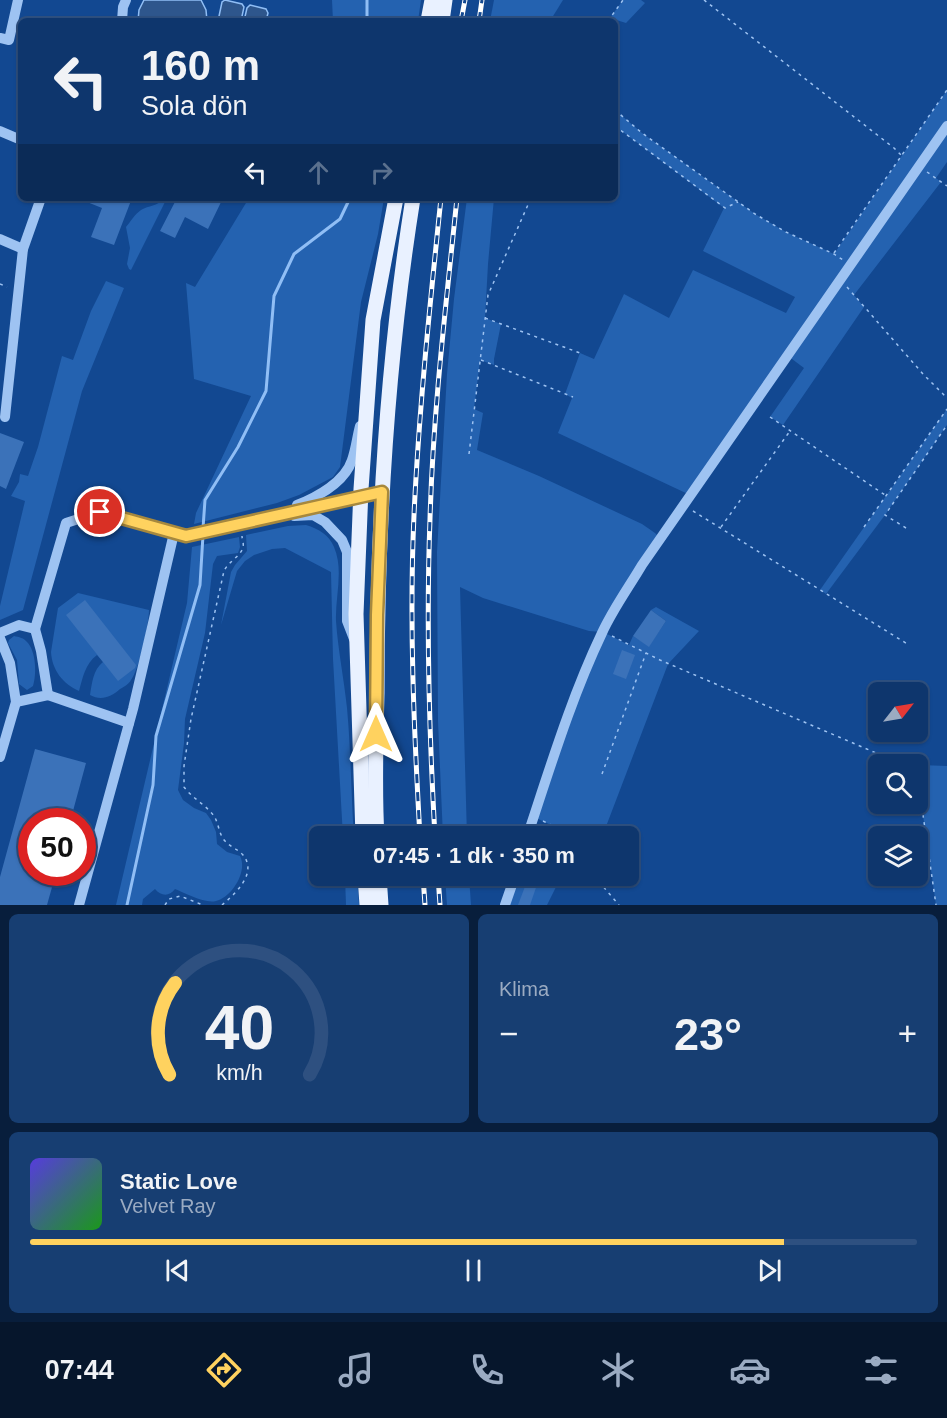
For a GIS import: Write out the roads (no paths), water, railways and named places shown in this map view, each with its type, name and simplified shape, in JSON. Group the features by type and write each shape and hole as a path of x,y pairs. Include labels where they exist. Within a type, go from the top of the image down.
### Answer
{"main road":[{"path":"429,18 432,0"},
{"path":"442,18 445,0"},
{"path":"363,826 356,614 361,496 373,320 395,201"},
{"path":"377,826 377,615 382,492 393,352 413,201"},
{"path":"366,886 367,905"},
{"path":"380,886 381,905"}],"street":[{"path":"5,39 18,0"},
{"path":"122,18 126,0"},
{"path":"531,826 562,732 603,632 643,563 947,126"},
{"path":"0,132 18,139"},
{"path":"5,417 23,249 41,201"},
{"path":"0,239 23,249"},
{"path":"272,516 316,496 346,471 352,461 367,394"},
{"path":"48,695 35,629 66,523 100,512 180,535 382,492"},
{"path":"272,516 313,515 325,522 342,540 346,552 347,621 357,651"},
{"path":"79,905 129,723 161,594 180,535"},
{"path":"0,633 19,625 35,629"},
{"path":"0,638 10,663 16,702 0,757"},
{"path":"16,702 48,695 129,723"},
{"path":"505,905 512,886"}],"waterway":[{"path":"367,0 367,18"},
{"path":"203,528 205,500 238,447 266,391 274,296 294,254 340,219 349,201"},
{"path":"127,905 153,785 156,736 200,585 203,535"}],"railway":[{"path":"462,18 465,0"},
{"path":"479,18 482,0"},
{"path":"419,826 413,676 413,555 422,396 441,201"},
{"path":"434,826 429,678 430,519 437,399 457,201"},
{"path":"424,886 425,905"},
{"path":"439,886 440,905"}]}
